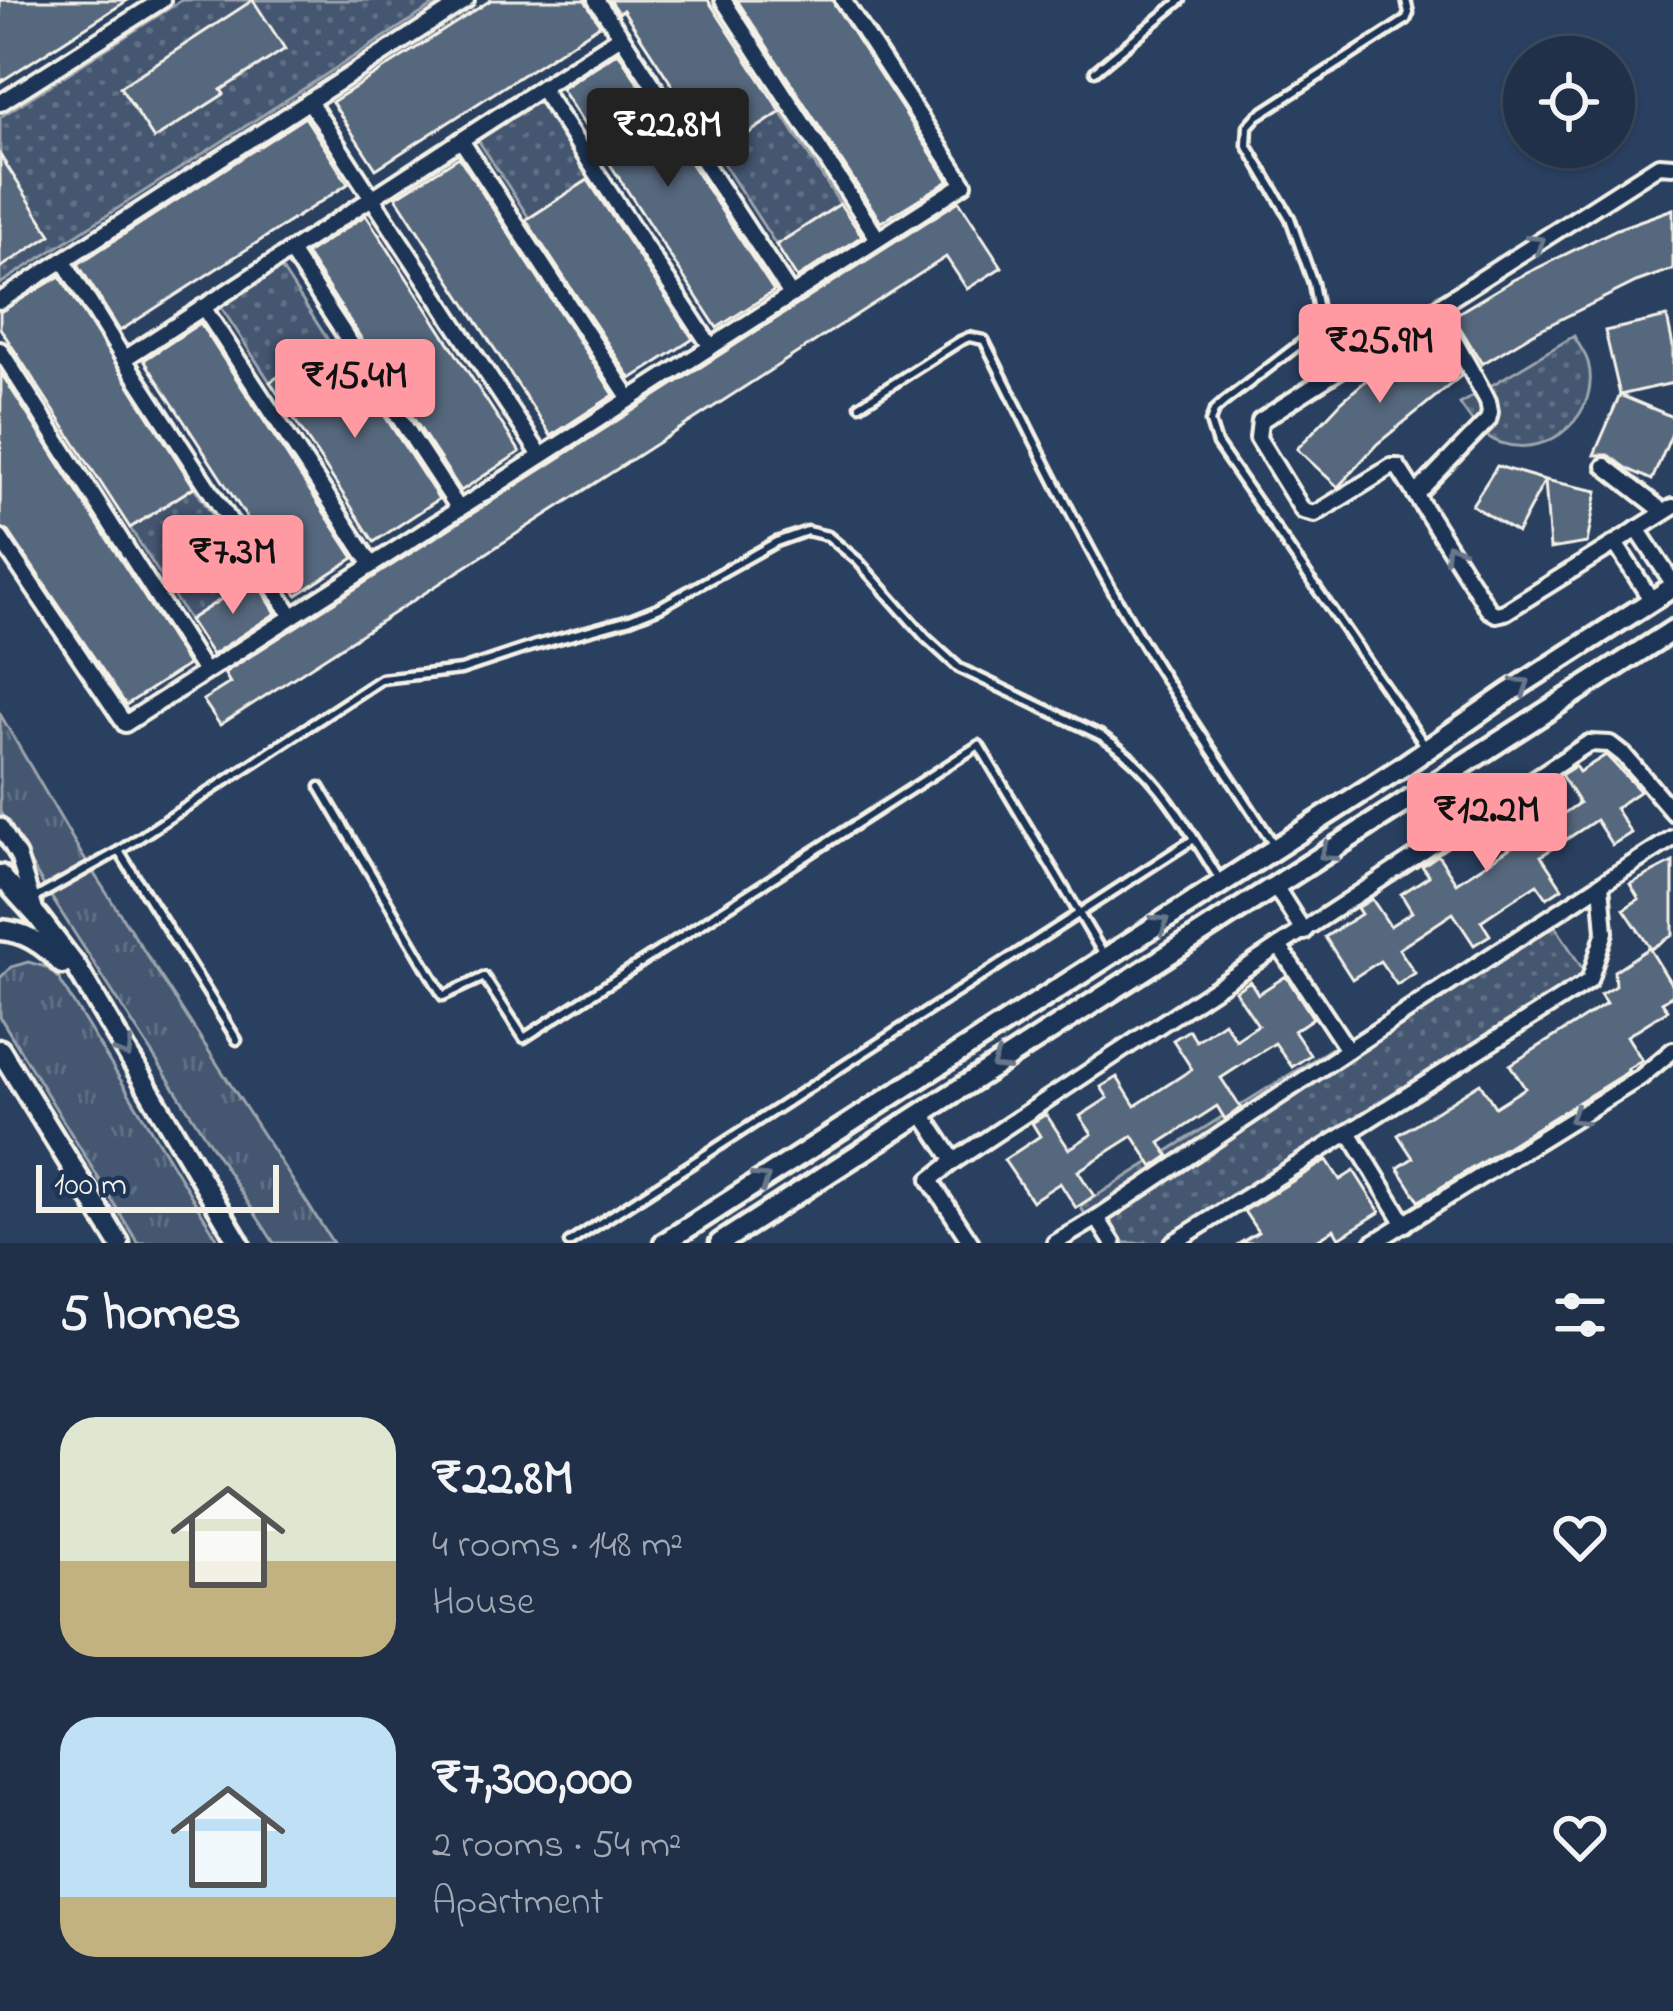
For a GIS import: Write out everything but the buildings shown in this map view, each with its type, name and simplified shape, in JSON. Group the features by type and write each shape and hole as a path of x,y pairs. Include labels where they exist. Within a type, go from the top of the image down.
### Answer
{"street":[{"path":"0,103 162,0"},
{"path":"0,301 466,0"},
{"path":"596,0 791,296"},
{"path":"723,0 878,239"},
{"path":"0,538 125,724 964,184 843,0"},
{"path":"124,359 621,37"},
{"path":"542,88 711,347"},
{"path":"309,101 541,456"},
{"path":"461,140 630,399"},
{"path":"1605,466 1669,510 1496,614 1489,610 1398,467 1390,467 1315,514 1306,514 1258,438 1258,428 1260,421 1659,165 1673,166"},
{"path":"290,251 459,509"},
{"path":"63,260 292,616"},
{"path":"203,307 372,565"},
{"path":"1416,494 1488,420 1490,412 1436,308"},
{"path":"0,350 205,672"},
{"path":"664,1243 1652,601 1673,585 1637,530"},
{"path":"1615,543 1652,601"},
{"path":"720,1243 1673,630"},
{"path":"1485,711 1504,739"},
{"path":"970,1243 930,1180 1589,743 1610,744 1624,754 1673,812"},
{"path":"0,826 18,856 35,908"},
{"path":"1055,1243 1673,838"},
{"path":"0,875 35,908 77,968 239,1243"},
{"path":"1173,1243 1589,981 1605,932 1601,884"},
{"path":"1275,886 1304,932"},
{"path":"0,930 49,949 92,994"},
{"path":"1279,946 1348,1050"},
{"path":"0,1050 119,1243"},
{"path":"1373,1243 1641,1077 1673,1050"},
{"path":"922,1113 954,1161"},
{"path":"1349,1132 1406,1224"},
{"path":"1097,1218 1112,1243"}],"lane":[{"path":"1095,71 1180,0"},
{"path":"1406,0 1406,20 1248,126 1247,145 1290,218 1313,283 1319,316 1306,339 1224,402 1210,422 1217,444 1428,750"},
{"path":"860,405 960,341 984,340 1115,595 1275,848"},
{"path":"35,908 380,679 461,670 630,619 660,608 776,542 807,531 828,536 858,561 958,668 1123,749 1163,792 1222,883"},
{"path":"320,787 443,996 484,977 524,1039 979,746 1106,958"},
{"path":"569,1243 1194,839"},
{"path":"119,851 236,1040"}],"green space":[{"path":"182,0 442,0 0,284 0,117"},
{"path":"536,98 589,179 529,218 476,137"},
{"path":"781,112 840,204 776,245 717,154"},
{"path":"279,265 330,343 270,382 219,304"},
{"path":"1574,336 1588,362 1590,381 1580,414 1568,428 1537,445 1519,446 1494,440 1477,427 1460,404"},
{"path":"194,487 254,578 189,620 130,528"},
{"path":"0,714 82,855 333,1243 274,1243 41,881 0,812"},
{"path":"1547,913 1587,976 1161,1243 1103,1243 1080,1206"},
{"path":"28,962 46,967 59,979 220,1243 138,1243 0,1017 0,978 11,967"}]}
